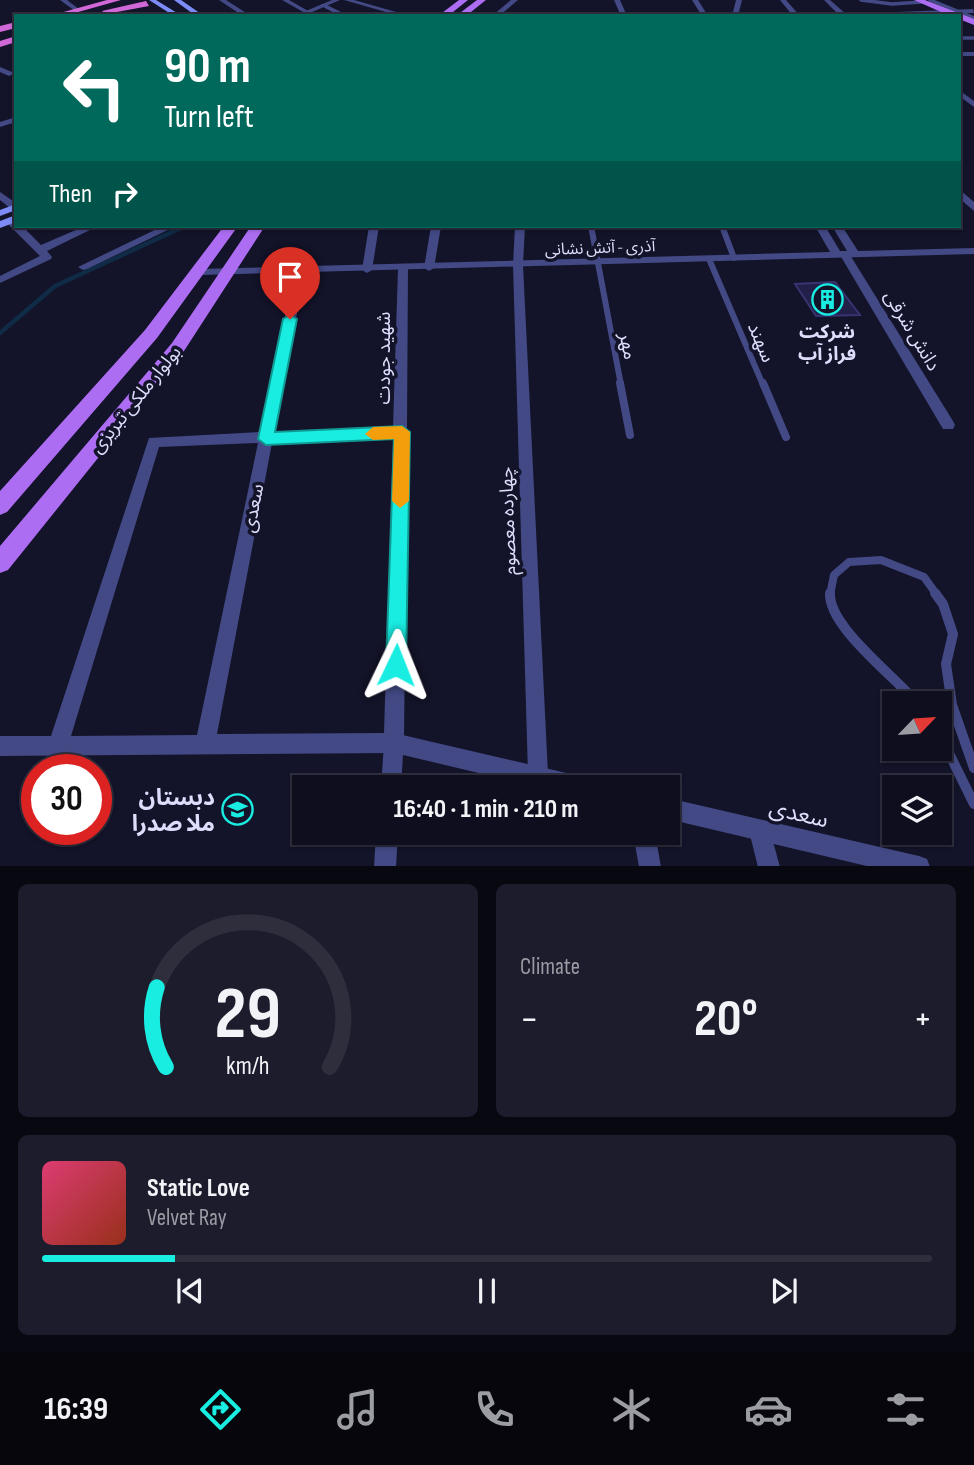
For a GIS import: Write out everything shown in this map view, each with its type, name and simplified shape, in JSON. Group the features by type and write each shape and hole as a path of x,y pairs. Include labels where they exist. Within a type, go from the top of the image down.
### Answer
{"highway":[{"path":"73,13 117,0"},
{"path":"97,13 128,0"},
{"path":"73,13 97,13 153,1"}],"main road":[{"path":"177,0 198,14"},
{"path":"445,14 464,0"},
{"path":"463,14 482,0"},
{"path":"944,0 969,15"},
{"path":"153,1 177,14"},
{"path":"923,1 969,15"},
{"path":"0,213 11,215"},
{"name":"بولوار ملکی تبریزی","path":"0,506 151,334 200,272 230,228"},
{"name":"بولوار ملکی تبریزی","path":"0,563 178,347 257,228"}],"street":[{"path":"63,0 73,13"},
{"path":"222,0 245,14"},
{"path":"285,0 307,12"},
{"path":"302,14 337,0"},
{"path":"347,0 393,12"},
{"path":"388,0 396,2"},
{"path":"498,14 515,0"},
{"path":"783,0 795,14"},
{"path":"827,0 843,14"},
{"path":"323,5 342,14"},
{"path":"0,69 9,74"},
{"path":"961,194 974,208"},
{"path":"0,195 11,215"},
{"path":"0,280 46,258 22,228"},
{"path":"40,250 89,228"},
{"path":"83,267 167,228"},
{"path":"367,270 374,228"},
{"path":"429,268 436,228"},
{"name":"چهارده معصوم","path":"520,228 518,265 538,775"},
{"path":"822,228 845,255"},
{"path":"838,228 845,255"},
{"name":"آذرى - آتش نشانى","path":"200,272 228,274 974,251"},
{"name":"دانش شرقی","path":"845,255 948,425"},
{"name":"شهید جودت","path":"392,775 402,432 403,268"},
{"name":"سعدی","path":"205,744 299,272"},
{"path":"58,746 154,442 402,432"},
{"path":"0,746 394,743 538,775"},
{"name":"سعدی","path":"680,811 919,866"},
{"path":"760,831 769,866"},
{"path":"385,866 386,845"},
{"path":"646,845 650,866"}],"lane":[{"path":"861,0 892,4 923,1"},
{"path":"937,0 969,15"},
{"name":"مهر","path":"591,228 630,435"},
{"path":"723,228 734,258"},
{"name":"سهند","path":"709,259 786,437"},
{"path":"907,691 882,663 851,637 830,601 834,575 849,562 881,560 924,577 943,604 953,634 947,664 950,691"},
{"path":"952,705 974,768"},
{"path":"952,759 974,803"}],"building":[{"name":"شرکت فراز آب","path":"835,282 860,315 816,316 795,284"}],"waterway":[{"path":"0,333 55,286 181,228"}],"slow traffic":[{"path":"373,434 402,432 400,501"}],"place":[{"name":"شرکت فراز آب","path":"827,300"},
{"name":"دبستان ملا صدرا","path":"238,810"}],"route":[{"path":"290,319 266,439 402,432 396,665"}]}
